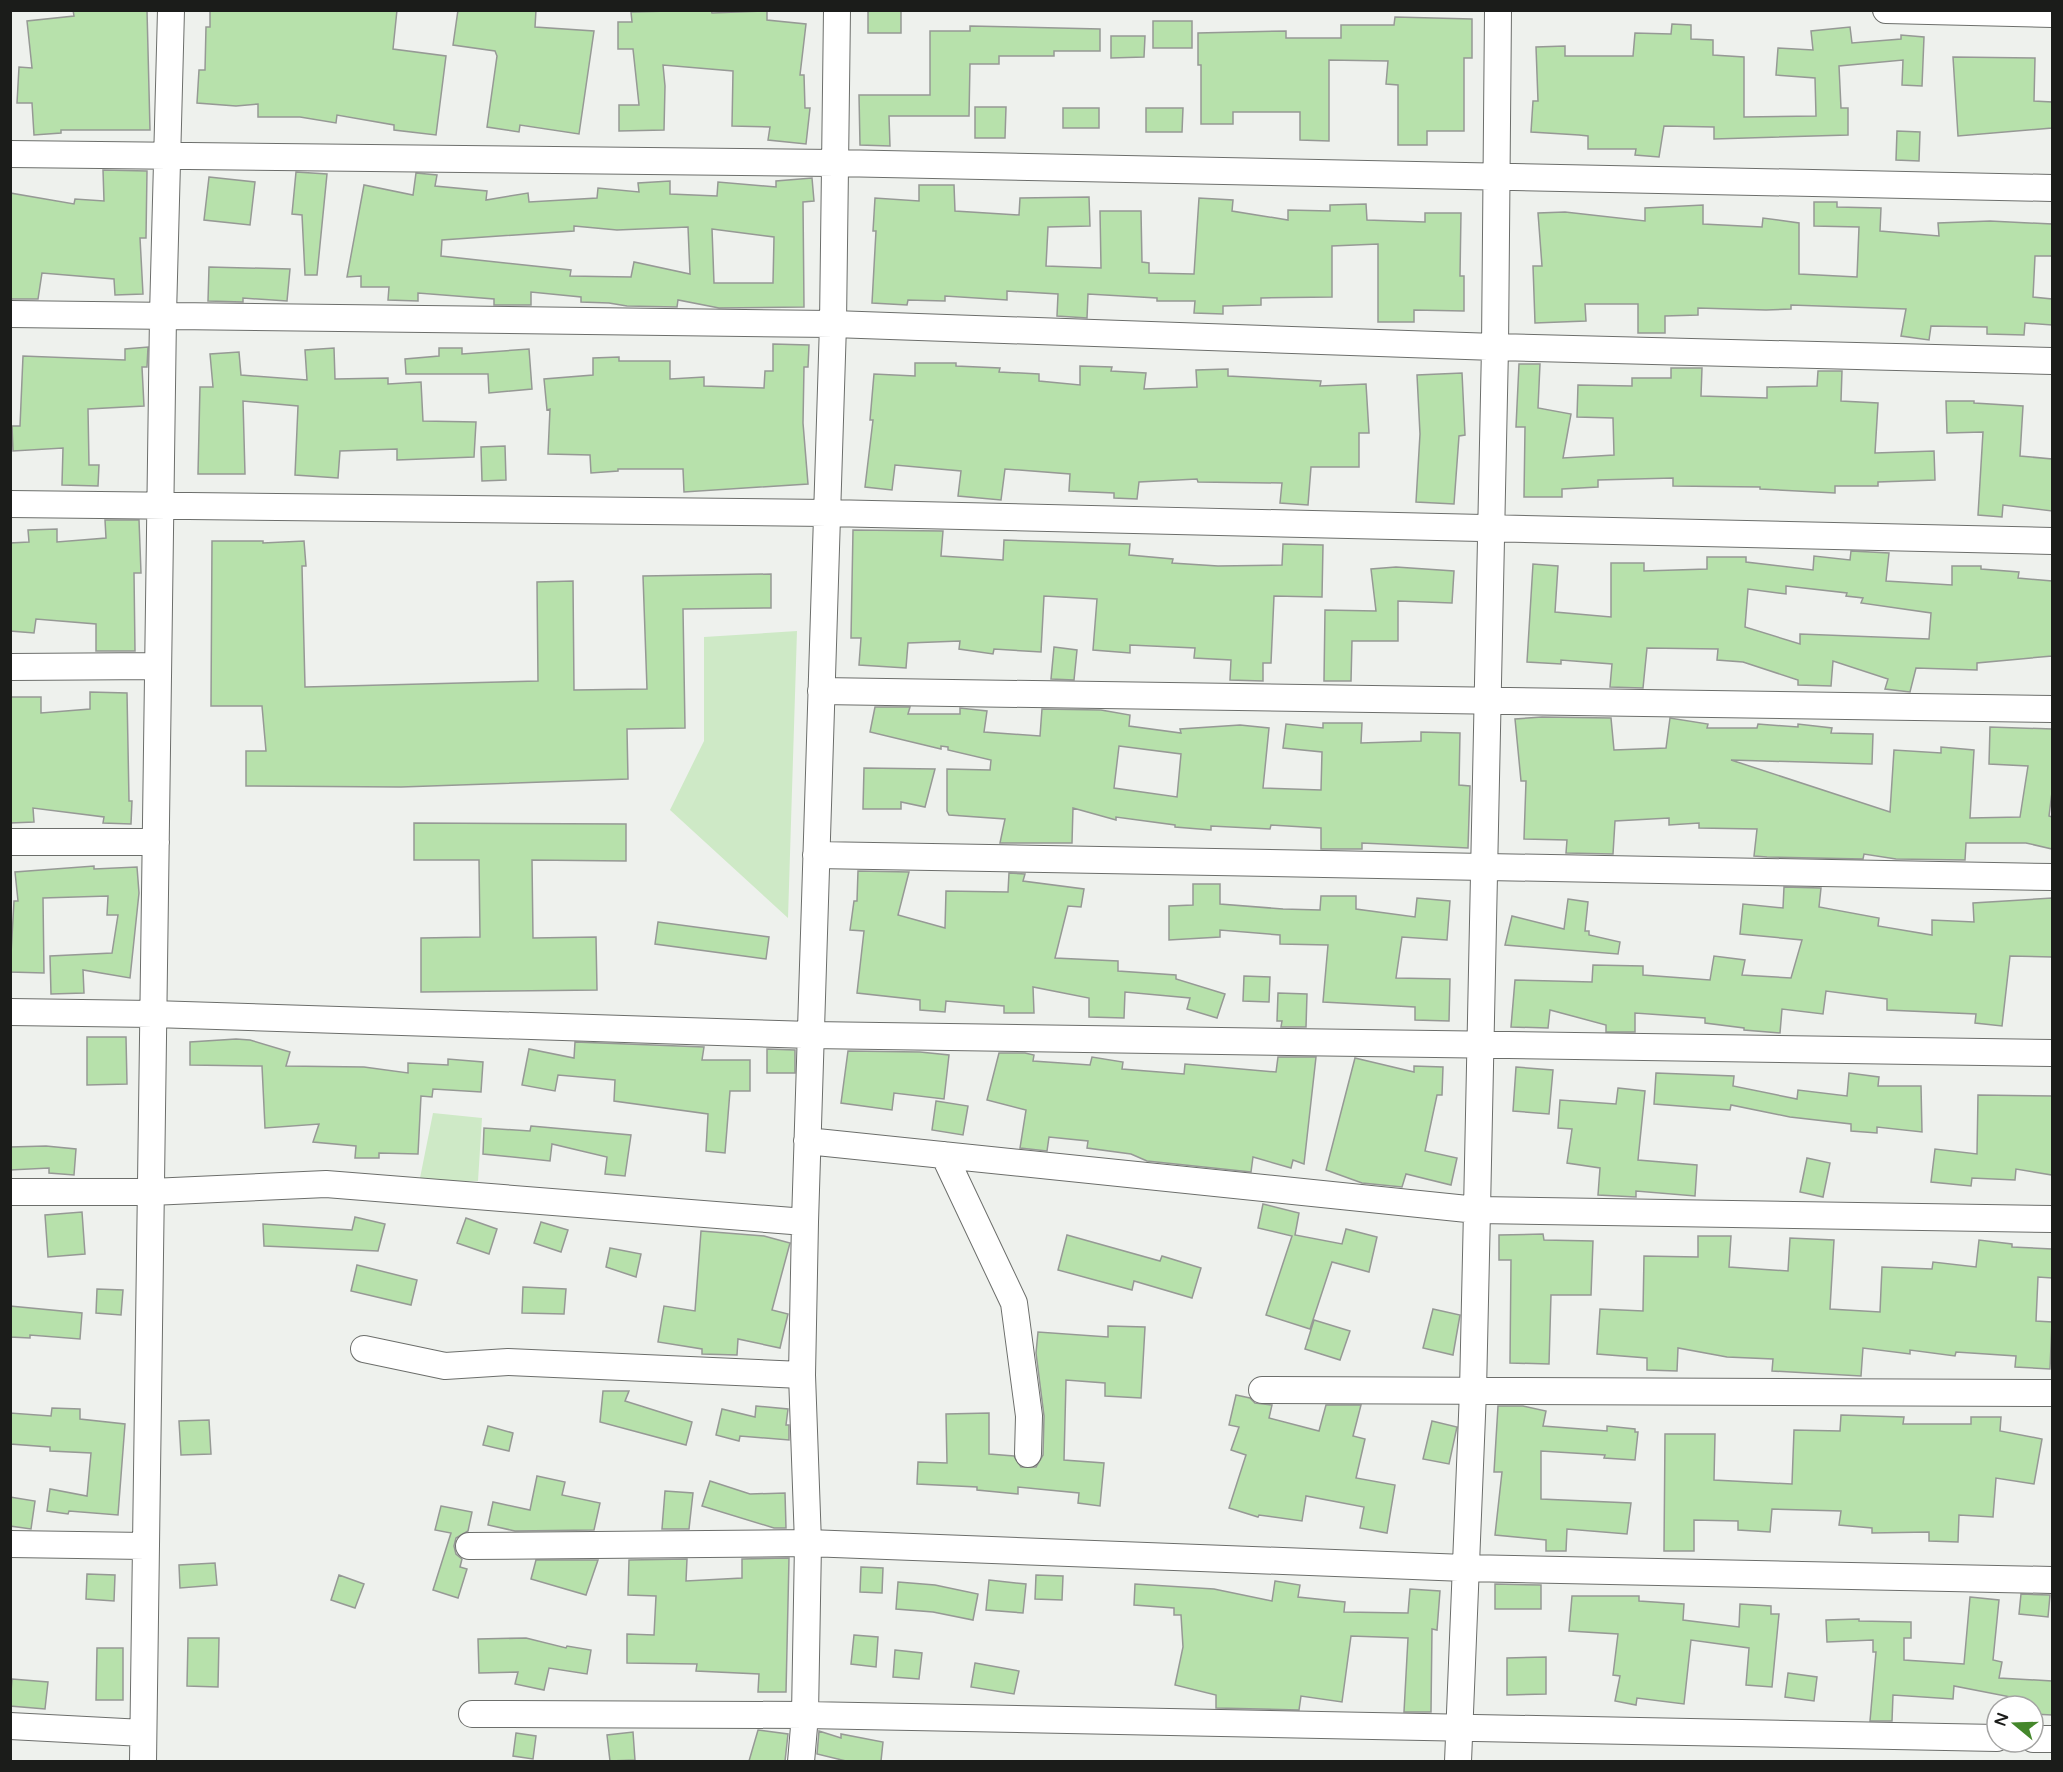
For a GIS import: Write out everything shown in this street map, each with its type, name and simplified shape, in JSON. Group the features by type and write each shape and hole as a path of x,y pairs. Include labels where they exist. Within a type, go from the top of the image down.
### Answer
{"street":[{"path":"142,1761 163,315 171,10"},
{"path":"801,1761 805,1715 808,1543 802,1375 805,1222 833,324 837,10"},
{"path":"1458,1761 1473,1391 1495,347 1498,10"},
{"path":"1886,10 2052,14"},
{"path":"10,154 835,163 2052,188"},
{"path":"10,314 833,324 1495,347 2052,362"},
{"path":"10,504 827,513 2052,541"},
{"path":"10,667 158,666"},
{"path":"821,691 2052,710"},
{"path":"10,842 156,842"},
{"path":"816,855 2052,877"},
{"path":"10,1012 153,1014 811,1035 2052,1053"},
{"path":"807,1141 1477,1210 2052,1219"},
{"path":"944,1155 1014,1303 1029,1416 1028,1454"},
{"path":"10,1192 151,1192 326,1184 805,1222"},
{"path":"364,1350 445,1366 508,1362 802,1375"},
{"path":"1262,1390 2052,1393"},
{"path":"469,1546 808,1543 1465,1568 2052,1580"},
{"path":"10,1544 145,1546"},
{"path":"472,1714 805,1715 1985,1738"},
{"path":"10,1726 143,1734"}],"green space":[{"path":"797,631 788,918 670,810 704,741 704,637"},
{"path":"433,1113 482,1118 478,1181 419,1183"}],"building":[{"path":"73,10 147,10 150,130 61,130 61,133 34,135 32,103 17,103 19,67 32,68 27,21 74,16"},
{"path":"210,10 397,10 393,49 446,56 436,135 394,130 394,125 337,115 336,123 300,117 258,117 258,104 236,106 197,103 199,70 205,70 206,27 210,27"},
{"path":"458,10 536,10 535,27 594,31 579,134 520,125 519,132 487,127 497,56 495,51 453,45"},
{"path":"711,10 712,13 767,11 767,20 806,24 800,75 804,75 805,108 810,108 806,144 768,140 770,127 732,126 733,71 663,65 664,130 619,131 619,105 639,105 633,49 618,49 618,22 632,22 631,12"},
{"path":"868,10 901,10 901,33 868,33"},
{"path":"1395,17 1472,19 1472,58 1464,58 1464,131 1427,131 1427,145 1398,145 1398,85 1386,84 1388,61 1329,60 1329,141 1300,140 1300,112 1233,112 1233,124 1201,124 1201,65 1198,65 1198,33 1286,31 1286,38 1341,38 1341,25 1394,25"},
{"path":"1153,21 1192,21 1192,48 1153,48"},
{"path":"1672,24 1691,25 1691,39 1713,40 1713,55 1744,57 1744,117 1816,116 1815,78 1776,75 1778,48 1813,50 1811,31 1850,27 1852,43 1901,39 1901,35 1924,37 1922,86 1902,85 1903,60 1839,66 1841,108 1848,108 1848,135 1714,139 1714,127 1664,126 1659,157 1635,155 1636,149 1588,149 1588,136 1531,132 1533,101 1538,101 1536,47 1565,46 1565,56 1633,56 1635,33 1671,34"},
{"path":"970,26 1100,29 1100,51 1054,51 1054,56 999,56 999,64 970,64 969,116 889,116 890,146 860,145 859,95 930,95 930,31 970,31"},
{"path":"1111,36 1145,36 1144,57 1111,58"},
{"path":"1953,57 2035,58 2034,101 2052,102 2052,128 1958,136"},
{"path":"975,107 1006,107 1005,138 975,138"},
{"path":"1063,108 1099,108 1099,128 1063,128"},
{"path":"1146,108 1183,108 1182,132 1146,132"},
{"path":"1897,131 1920,132 1919,161 1896,160"},
{"path":"103,170 147,171 146,238 140,238 143,294 115,295 114,279 42,273 38,299 10,299 10,193 74,204 75,199 104,201"},
{"path":"296,172 327,174 317,275 305,275 302,215 292,214"},
{"path":"416,173 437,175 435,186 487,191 486,200 528,193 529,202 597,198 598,188 639,192 638,183 670,181 670,194 717,196 718,182 776,187 776,181 812,178 814,201 803,202 804,307 719,308 678,300 677,307 627,306 581,302 581,297 531,292 531,305 494,305 494,299 418,293 418,301 388,300 389,287 361,287 361,276 347,277 364,185 413,195","holes":["574,226 617,230 688,227 690,274 634,262 631,277 570,276 571,270 441,256 442,240 574,231","712,229 774,237 773,283 714,283"]},
{"path":"209,177 255,182 250,225 204,220"},
{"path":"919,185 954,185 955,211 1019,215 1020,198 1089,197 1090,226 1048,227 1046,266 1101,268 1100,211 1141,211 1142,262 1149,263 1149,273 1194,274 1199,198 1233,200 1232,211 1288,220 1288,210 1330,211 1330,205 1366,204 1367,220 1425,222 1425,213 1461,213 1460,276 1464,276 1464,311 1414,310 1414,322 1378,322 1378,244 1332,246 1332,297 1261,298 1261,305 1223,306 1223,314 1194,313 1195,301 1157,301 1157,298 1088,294 1087,318 1057,316 1058,294 1007,291 1007,300 945,296 945,301 908,300 907,305 872,303 876,231 873,231 875,198 919,201"},
{"path":"1814,202 1837,202 1837,207 1881,208 1880,231 1939,236 1938,223 1990,221 2052,224 2052,256 2035,256 2033,297 2052,299 2052,325 2025,323 2024,335 1987,334 1987,327 1931,326 1929,340 1901,336 1906,309 1791,305 1791,309 1766,310 1698,308 1698,315 1665,316 1665,333 1638,333 1638,304 1585,304 1586,321 1535,323 1533,266 1542,266 1538,213 1565,212 1645,221 1645,208 1703,205 1703,224 1762,227 1763,218 1799,223 1799,274 1857,277 1859,227 1814,226"},
{"path":"209,267 290,269 287,301 243,298 243,302 208,301"},
{"path":"773,344 809,345 808,367 804,367 803,423 808,484 684,492 683,469 618,469 618,471 591,473 590,455 548,454 550,409 547,410 544,379 593,375 593,358 619,357 619,361 670,361 670,379 704,377 704,386 764,388 765,371 773,371"},
{"path":"148,347 147,367 142,367 144,406 88,409 89,465 99,465 98,486 62,485 63,448 13,451 12,426 20,426 23,356 125,360 125,349"},
{"path":"334,348 335,379 388,378 388,384 421,382 423,421 476,422 474,457 397,460 397,449 340,451 338,478 295,475 298,406 243,401 245,474 198,474 200,387 213,387 210,354 239,352 241,375 307,380 305,350"},
{"path":"439,348 462,348 462,354 529,349 532,389 489,393 488,374 406,374 405,359 439,356"},
{"path":"915,363 956,363 956,366 1000,368 999,372 1039,374 1039,381 1080,385 1080,366 1112,367 1111,371 1146,373 1144,389 1197,387 1196,370 1228,369 1228,376 1321,381 1320,386 1366,384 1369,433 1359,433 1359,467 1311,467 1308,505 1280,503 1282,483 1198,482 1197,479 1139,482 1137,499 1114,498 1114,493 1069,491 1070,474 1005,469 1001,500 958,496 961,471 895,465 892,490 865,487 873,420 870,420 874,374 915,376"},
{"path":"1519,364 1540,364 1538,408 1571,414 1563,458 1614,455 1613,418 1577,417 1578,385 1632,386 1632,378 1671,378 1671,368 1702,368 1701,396 1767,398 1767,387 1817,386 1818,371 1842,371 1841,401 1878,403 1875,453 1934,451 1935,480 1878,482 1878,486 1835,486 1835,493 1760,489 1760,487 1673,486 1673,478 1598,480 1598,487 1562,489 1562,497 1524,497 1525,427 1516,427"},
{"path":"1462,373 1465,435 1459,436 1454,504 1416,502 1420,434 1417,375"},
{"path":"1946,401 1974,401 1974,403 2023,406 2020,456 2052,459 2052,511 2003,505 2002,517 1978,515 1983,432 1947,433"},
{"path":"505,446 506,480 482,481 481,447"},
{"path":"105,520 139,520 141,573 134,573 135,651 96,651 96,624 36,619 34,633 10,631 10,543 29,542 28,530 57,529 57,542 106,538"},
{"path":"853,530 943,531 941,556 1003,560 1004,540 1130,544 1129,555 1173,559 1172,563 1218,566 1282,565 1283,544 1323,545 1322,597 1274,596 1271,663 1263,663 1263,681 1230,680 1231,660 1194,658 1195,648 1130,645 1130,653 1093,650 1097,599 1044,596 1041,652 994,649 993,654 959,649 960,641 908,643 906,668 859,665 861,638 851,638"},
{"path":"212,541 263,541 263,543 304,541 306,566 302,566 305,687 538,681 537,582 573,581 574,690 647,689 643,576 771,574 771,608 683,609 685,728 627,729 628,779 401,787 246,786 246,751 266,751 262,706 211,706"},
{"path":"1851,551 1889,553 1886,581 1952,585 1952,566 1981,566 1981,569 2019,572 2018,578 2052,581 2052,656 1977,663 1977,670 1916,668 1910,692 1885,689 1888,679 1833,661 1831,686 1798,685 1798,680 1743,662 1717,660 1718,649 1647,648 1643,688 1610,687 1612,664 1561,660 1561,664 1527,662 1533,564 1558,566 1555,612 1611,617 1611,563 1644,563 1644,571 1707,569 1707,557 1746,557 1746,562 1813,570 1814,556 1850,560","holes":["1786,586 1847,593 1846,596 1863,598 1861,603 1931,613 1929,639 1800,634 1800,644 1745,627 1748,589 1786,594"]},
{"path":"1396,567 1454,571 1452,603 1398,601 1398,641 1352,641 1351,681 1324,681 1325,610 1376,611 1371,569"},
{"path":"1054,647 1077,650 1074,680 1051,679"},
{"path":"90,692 127,693 131,824 103,823 104,817 33,808 34,822 10,823 10,697 41,697 41,713 90,709"},
{"path":"875,707 910,707 908,714 960,714 960,708 987,711 984,732 1040,736 1042,709 1101,710 1130,715 1129,726 1181,733 1180,729 1240,725 1269,728 1263,788 1321,790 1322,752 1283,748 1286,724 1323,728 1323,723 1362,723 1361,743 1421,741 1421,732 1460,733 1459,785 1470,786 1468,848 1362,843 1362,849 1321,849 1321,828 1271,825 1270,829 1211,826 1211,830 1175,827 1175,825 1116,817 1116,820 1073,808 1072,843 1000,843 1005,819 949,815 947,811 947,769 990,770 991,760 948,750 948,747 941,746 941,749 870,732","holes":["1119,746 1181,754 1177,797 1114,788"]},
{"path":"1611,718 1614,750 1666,748 1670,718 1708,724 1707,728 1757,728 1758,724 1798,727 1798,724 1832,728 1831,733 1873,734 1872,764 1731,760 1890,812 1894,750 1941,753 1941,747 1974,750 1970,818 2020,817 2028,766 1989,764 1990,727 2052,729 2052,792 2049,816 2052,817 2052,849 2026,843 1966,843 1965,860 1896,859 1864,854 1863,859 1754,856 1757,829 1699,828 1699,823 1669,825 1669,818 1615,821 1613,854 1566,853 1567,840 1524,839 1526,781 1521,781 1515,719"},
{"path":"864,768 935,769 925,807 901,802 901,809 863,809"},
{"path":"414,823 626,824 626,861 532,860 533,938 596,937 597,990 421,992 421,938 480,937 479,860 414,860"},
{"path":"94,866 94,869 137,867 139,893 130,978 83,970 84,993 51,994 50,956 112,953 118,915 107,915 108,896 43,898 44,973 10,972 14,901 18,901 15,872"},
{"path":"858,871 909,872 898,915 945,928 946,891 1008,892 1009,873 1025,874 1023,881 1084,889 1081,907 1068,906 1055,958 1118,961 1118,971 1176,975 1176,979 1225,994 1217,1018 1187,1009 1190,998 1125,992 1124,1018 1089,1017 1089,998 1033,987 1034,1013 1004,1013 1004,1006 946,1001 945,1012 920,1010 920,1000 857,993 864,931 850,930 854,901 857,901"},
{"path":"1193,884 1220,884 1220,904 1283,909 1320,910 1321,896 1356,896 1356,909 1415,917 1417,898 1450,901 1447,940 1402,937 1396,978 1450,979 1449,1021 1415,1020 1415,1007 1323,1002 1328,945 1280,944 1280,935 1220,930 1220,937 1169,940 1169,906 1193,905"},
{"path":"1784,887 1821,888 1819,907 1879,918 1878,926 1932,935 1932,920 1974,922 1973,903 2052,898 2052,957 2010,956 2002,1026 1975,1023 1976,1014 1887,1010 1887,999 1826,991 1823,1014 1782,1009 1780,1033 1705,1023 1705,1018 1635,1013 1635,1032 1606,1032 1606,1025 1550,1010 1548,1028 1511,1027 1515,980 1592,982 1593,965 1643,966 1643,975 1710,980 1714,956 1745,960 1742,975 1791,978 1802,940 1740,934 1743,904 1783,908"},
{"path":"1568,899 1588,902 1585,931 1589,931 1589,935 1620,942 1618,954 1505,945 1512,916 1564,929"},
{"path":"658,922 769,937 766,959 655,944"},
{"path":"1244,976 1270,977 1269,1002 1243,1001"},
{"path":"1278,993 1307,994 1306,1027 1281,1027 1282,1021 1277,1021"},
{"path":"87,1037 126,1037 127,1084 87,1085"},
{"path":"250,1040 290,1052 286,1066 364,1067 408,1073 408,1063 448,1065 448,1059 483,1062 481,1092 433,1089 432,1097 421,1096 418,1154 379,1153 379,1158 355,1158 356,1146 313,1142 319,1124 265,1128 262,1066 190,1065 190,1042"},
{"path":"575,1042 704,1047 702,1060 750,1060 750,1091 730,1091 725,1153 706,1151 708,1114 614,1101 615,1080 558,1075 555,1091 522,1085 529,1049 574,1058"},
{"path":"767,1049 795,1050 795,1073 767,1073"},
{"path":"848,1051 920,1052 949,1055 944,1099 894,1093 892,1110 841,1103"},
{"path":"999,1053 1034,1055 1033,1061 1090,1065 1092,1057 1123,1062 1122,1069 1184,1074 1185,1064 1276,1072 1278,1057 1316,1057 1304,1164 1293,1160 1291,1168 1253,1157 1251,1172 1147,1161 1131,1154 1087,1148 1088,1141 1049,1137 1047,1151 1020,1148 1026,1110 987,1100"},
{"path":"1355,1058 1414,1072 1414,1066 1443,1067 1442,1095 1437,1095 1425,1151 1457,1158 1451,1185 1406,1174 1402,1187 1362,1183 1326,1170"},
{"path":"1516,1067 1553,1070 1549,1114 1513,1111"},
{"path":"1656,1073 1734,1076 1733,1086 1797,1099 1798,1090 1847,1096 1849,1073 1879,1077 1878,1086 1921,1086 1922,1132 1877,1127 1877,1133 1851,1131 1851,1124 1790,1117 1731,1105 1730,1110 1654,1104"},
{"path":"1618,1088 1645,1091 1638,1160 1697,1165 1695,1196 1636,1191 1636,1197 1598,1195 1600,1168 1567,1163 1572,1129 1558,1128 1560,1100 1616,1104"},
{"path":"1978,1095 2052,1096 2052,1175 2016,1169 2015,1180 1972,1178 1971,1186 1931,1182 1935,1149 1977,1154"},
{"path":"936,1101 968,1106 963,1135 932,1130"},
{"path":"531,1126 631,1135 625,1176 605,1174 607,1157 552,1144 550,1161 483,1154 484,1128 530,1131"},
{"path":"46,1146 76,1149 74,1175 49,1173 49,1168 10,1170 10,1147"},
{"path":"1807,1158 1830,1163 1823,1197 1800,1192"},
{"path":"1263,1204 1299,1213 1295,1235 1342,1244 1346,1229 1377,1237 1369,1272 1332,1262 1310,1329 1266,1315 1292,1236 1258,1228"},
{"path":"82,1212 85,1254 48,1257 45,1215"},
{"path":"355,1217 385,1224 378,1251 264,1246 263,1224 352,1230"},
{"path":"466,1218 497,1229 489,1254 457,1243"},
{"path":"541,1222 568,1230 561,1252 534,1243"},
{"path":"701,1231 764,1236 790,1243 772,1310 788,1314 780,1348 738,1339 737,1355 702,1354 702,1349 658,1342 664,1306 695,1311"},
{"path":"1543,1234 1544,1240 1593,1241 1591,1295 1551,1295 1549,1364 1510,1363 1511,1260 1499,1260 1499,1235"},
{"path":"1067,1235 1160,1261 1162,1256 1201,1268 1192,1298 1134,1281 1132,1290 1058,1270"},
{"path":"1698,1236 1731,1236 1729,1267 1788,1271 1790,1238 1834,1240 1830,1309 1880,1312 1882,1267 1932,1269 1933,1262 1976,1267 1979,1240 2012,1244 2012,1247 2052,1249 2052,1278 2038,1277 2036,1321 2052,1322 2050,1369 2015,1367 2016,1356 1956,1352 1955,1356 1910,1350 1910,1354 1863,1348 1861,1376 1772,1371 1773,1359 1727,1357 1678,1348 1677,1371 1647,1370 1647,1358 1597,1354 1600,1309 1643,1311 1644,1256 1698,1257"},
{"path":"610,1248 641,1254 636,1277 606,1267"},
{"path":"357,1265 417,1280 411,1305 351,1291"},
{"path":"523,1287 566,1289 564,1314 522,1313"},
{"path":"97,1289 123,1290 121,1315 96,1313"},
{"path":"10,1306 82,1313 80,1339 30,1335 30,1338 10,1337"},
{"path":"1433,1309 1460,1315 1453,1355 1423,1348"},
{"path":"1314,1320 1350,1331 1340,1360 1305,1349"},
{"path":"1108,1326 1145,1327 1141,1398 1105,1396 1105,1383 1066,1380 1064,1460 1104,1463 1100,1506 1078,1503 1079,1493 1018,1487 1018,1494 977,1490 977,1487 917,1484 918,1462 947,1463 946,1414 989,1413 989,1454 1014,1456 1021,1467 1036,1467 1043,1455 1044,1416 1036,1353 1038,1332 1108,1337"},
{"path":"603,1391 629,1391 625,1401 692,1422 686,1445 600,1422"},
{"path":"1236,1395 1250,1398 1255,1403 1272,1405 1269,1418 1319,1431 1326,1405 1361,1405 1353,1436 1365,1439 1356,1478 1395,1485 1387,1533 1360,1528 1364,1507 1306,1496 1302,1521 1259,1515 1258,1517 1229,1508 1246,1455 1231,1450 1239,1427 1229,1425"},
{"path":"756,1406 788,1409 786,1425 789,1425 789,1440 740,1436 739,1441 716,1435 722,1409 755,1417"},
{"path":"1498,1406 1523,1406 1546,1411 1543,1426 1607,1431 1607,1426 1635,1429 1635,1432 1638,1432 1635,1460 1604,1458 1605,1455 1541,1451 1541,1499 1631,1503 1627,1534 1567,1529 1566,1551 1546,1551 1546,1540 1495,1535 1502,1472 1494,1472"},
{"path":"52,1408 80,1409 80,1419 125,1424 118,1515 69,1511 68,1514 47,1511 50,1489 87,1496 91,1453 50,1451 50,1447 10,1444 10,1413 51,1416"},
{"path":"1841,1415 1904,1417 1903,1424 1971,1424 1971,1417 2001,1417 2000,1431 2042,1439 2034,1484 1996,1478 1993,1517 1959,1515 1958,1542 1929,1541 1929,1532 1872,1533 1872,1528 1839,1525 1841,1511 1772,1509 1770,1532 1738,1530 1738,1521 1694,1520 1694,1551 1664,1551 1665,1434 1715,1434 1714,1480 1792,1484 1794,1430 1840,1431"},
{"path":"209,1420 211,1454 181,1455 179,1421"},
{"path":"1432,1421 1457,1427 1449,1464 1423,1459"},
{"path":"488,1426 513,1433 509,1451 483,1445"},
{"path":"537,1476 565,1482 562,1495 600,1503 594,1530 515,1531 488,1525 493,1502 530,1510"},
{"path":"710,1481 750,1494 785,1493 786,1528 774,1528 702,1506"},
{"path":"665,1491 693,1493 689,1529 662,1529"},
{"path":"10,1497 35,1501 31,1529 10,1526"},
{"path":"441,1506 472,1512 468,1531 456,1538 454,1546 456,1554 462,1559 460,1567 467,1569 458,1598 433,1590 451,1533 435,1530"},
{"path":"789,1558 786,1692 758,1692 759,1674 696,1671 697,1664 627,1663 627,1634 654,1635 656,1596 628,1595 629,1560 687,1559 686,1581 742,1578 742,1559"},
{"path":"536,1560 598,1560 586,1595 531,1579"},
{"path":"215,1563 217,1585 180,1588 179,1565"},
{"path":"861,1567 883,1568 882,1593 860,1592"},
{"path":"87,1574 115,1575 114,1601 86,1599"},
{"path":"339,1575 364,1584 355,1608 331,1600"},
{"path":"1036,1575 1063,1576 1062,1600 1035,1599"},
{"path":"989,1580 1026,1584 1023,1613 986,1610"},
{"path":"1275,1581 1300,1585 1298,1597 1345,1602 1344,1612 1408,1613 1410,1589 1440,1591 1437,1630 1432,1629 1431,1712 1404,1712 1408,1638 1351,1636 1342,1702 1301,1696 1299,1710 1216,1708 1216,1695 1175,1685 1183,1647 1181,1615 1174,1615 1174,1608 1134,1605 1135,1584 1214,1589 1272,1601"},
{"path":"898,1582 935,1585 978,1594 973,1620 933,1612 896,1609"},
{"path":"1495,1584 1541,1585 1541,1609 1495,1609"},
{"path":"2021,1594 2050,1595 2048,1617 2019,1614"},
{"path":"1572,1596 1639,1596 1639,1601 1684,1604 1683,1620 1739,1627 1740,1604 1771,1606 1771,1614 1779,1614 1772,1687 1746,1685 1749,1648 1691,1640 1684,1704 1637,1698 1636,1705 1615,1701 1620,1676 1613,1675 1618,1634 1569,1631"},
{"path":"1970,1597 1999,1600 1993,1660 2002,1662 1999,1678 2052,1681 2052,1715 2045,1715 2045,1694 1995,1694 1954,1686 1953,1699 1893,1695 1892,1721 1870,1721 1876,1652 1873,1652 1873,1640 1827,1642 1826,1620 1911,1622 1911,1638 1904,1638 1904,1660 1964,1664"},
{"path":"854,1635 878,1637 876,1667 851,1664"},
{"path":"188,1638 219,1638 218,1687 187,1686"},
{"path":"526,1638 566,1648 567,1646 591,1650 587,1674 549,1668 544,1690 515,1684 518,1672 479,1673 478,1639"},
{"path":"97,1648 123,1648 123,1700 96,1700"},
{"path":"895,1650 922,1653 919,1679 893,1677"},
{"path":"1546,1657 1546,1694 1507,1695 1507,1658"},
{"path":"975,1663 1019,1671 1014,1694 971,1687"},
{"path":"1788,1673 1817,1677 1814,1701 1785,1697"},
{"path":"12,1679 48,1682 45,1709 10,1706"},
{"path":"758,1730 788,1734 785,1761 749,1761"},
{"path":"819,1731 841,1738 841,1734 883,1742 881,1761 846,1761 817,1754"},
{"path":"633,1732 635,1760 610,1761 607,1735"},
{"path":"516,1733 536,1736 533,1759 513,1756"}]}
